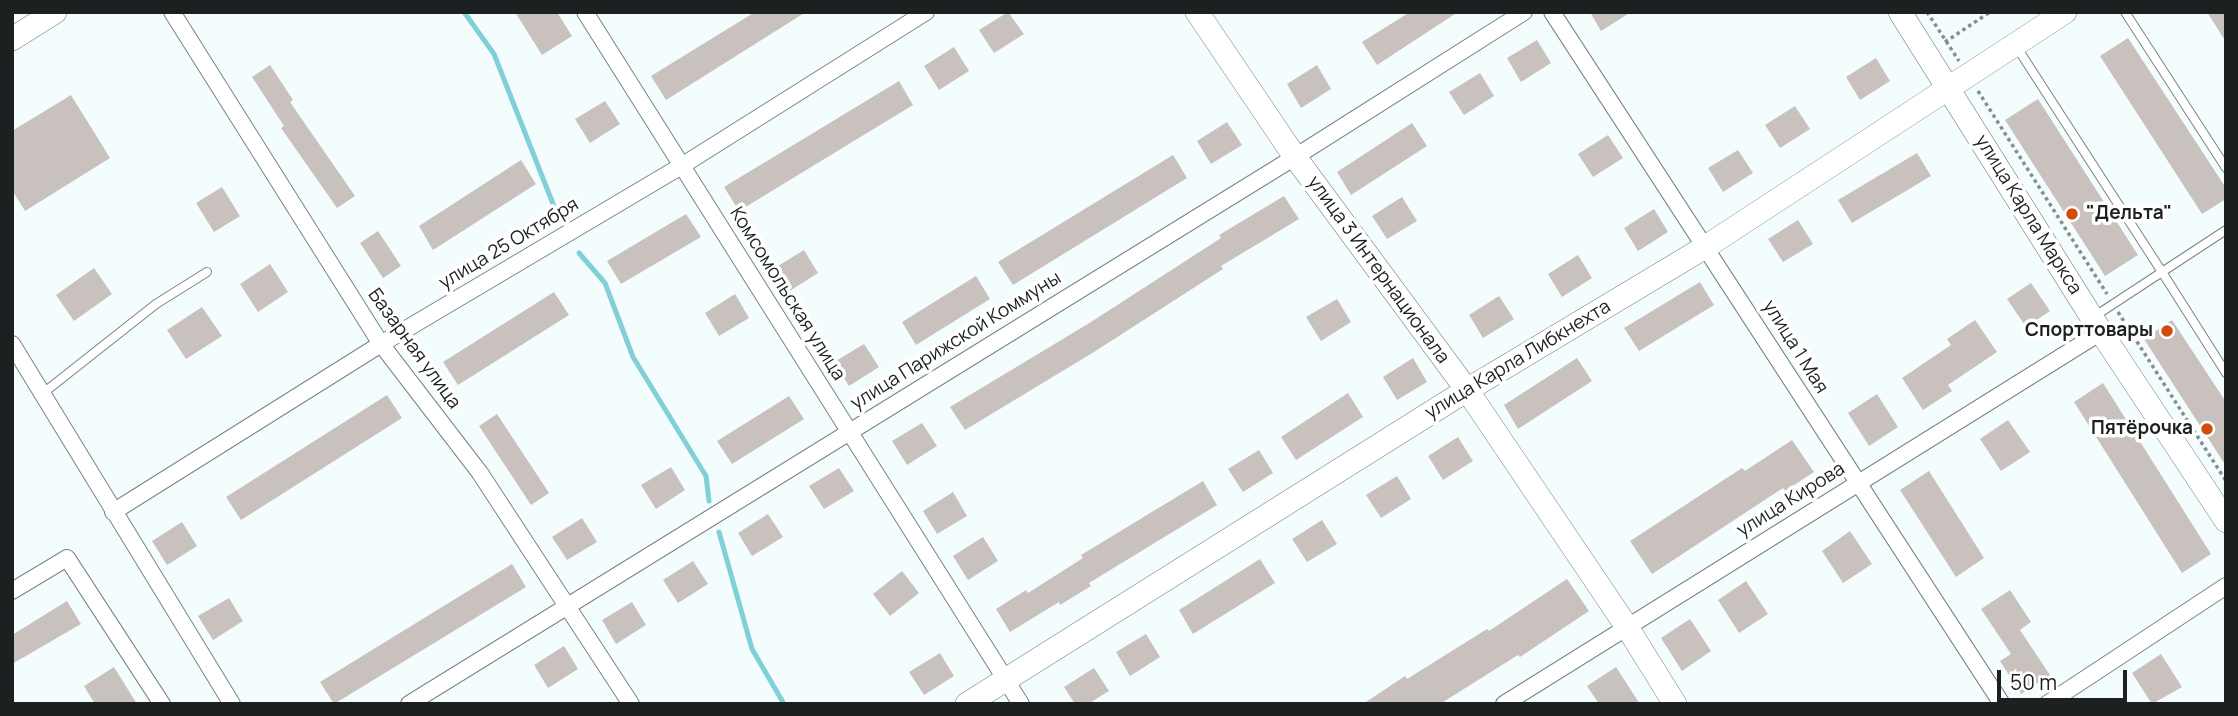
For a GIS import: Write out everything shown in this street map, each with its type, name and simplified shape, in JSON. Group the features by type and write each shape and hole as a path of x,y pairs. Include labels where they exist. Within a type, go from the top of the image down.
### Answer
{"main road":[{"path":"12,39 55,12"},
{"name":"улица 3 Интернационала","path":"1197,12 1295,157 1467,390 1627,627 1675,704"},
{"name":"улица Карла Маркса","path":"1900,12 2097,325 2226,521"},
{"name":"улица Карла Либкнехта","path":"968,704 1467,390 1707,246 2065,12"}],"street":[{"name":"Базарная улица","path":"172,12 381,344 480,473 631,704"},
{"name":"Комсомольская улица","path":"586,12 1021,704"},
{"name":"улица 25 Октября","path":"113,512 381,344 683,165 926,12"},
{"name":"улица Парижской Коммуны","path":"409,704 1295,157 1524,12"},
{"name":"улица 1 Мая","path":"1552,12 1707,246 1856,484 2002,704"},
{"name":"улица Кирова","path":"1504,704 1856,484 2097,325"},
{"path":"12,344 232,704"},
{"path":"12,591 67,558 162,704"},
{"path":"2047,704 2226,586"}],"lane":[{"path":"2125,12 2226,168"},
{"path":"2016,46 2226,373"},
{"path":"2097,325 2113,304 2226,230"},
{"path":"42,394 156,304 207,272"}],"path":[{"path":"1927,12 2226,481"}],"building":[{"path":"515,12 557,12 572,36 542,55"},
{"path":"755,12 806,12 666,100 651,76"},
{"path":"1008,12 1024,34 994,53 979,30"},
{"path":"1410,12 1458,12 1377,65 1362,42"},
{"path":"1590,12 1631,12 1601,31"},
{"path":"2207,12 2226,12 2226,42"},
{"path":"2128,38 2226,188 2226,199 2202,214 2100,56"},
{"path":"1537,40 1551,63 1521,82 1507,58"},
{"path":"954,47 969,71 939,90 924,66"},
{"path":"1876,58 1890,81 1860,100 1846,77"},
{"path":"270,65 293,100 290,102 355,196 337,208 281,128 284,126 252,77"},
{"path":"1317,65 1331,89 1301,108 1287,84"},
{"path":"1480,73 1494,96 1464,115 1449,92"},
{"path":"899,81 913,105 739,211 724,187"},
{"path":"71,95 110,158 25,211 12,190 12,131"},
{"path":"2038,99 2138,255 2105,276 2005,120"},
{"path":"605,101 620,124 590,143 575,119"},
{"path":"1795,106 1810,129 1780,148 1765,125"},
{"path":"1227,122 1242,145 1211,164 1197,141"},
{"path":"1412,123 1427,146 1351,195 1337,172"},
{"path":"1608,135 1623,158 1593,177 1578,154"},
{"path":"1738,150 1753,173 1723,192 1708,168"},
{"path":"1917,153 1931,176 1852,223 1838,200"},
{"path":"1173,155 1187,178 1013,285 998,262"},
{"path":"521,160 536,184 433,250 419,226"},
{"path":"222,187 240,216 214,232 196,203"},
{"path":"1284,196 1299,219 1221,266 1223,269 1094,352 965,430 950,407 1091,322 1221,238 1219,235"},
{"path":"1402,197 1417,221 1387,239 1372,216"},
{"path":"1654,209 1668,232 1638,251 1624,228"},
{"path":"686,214 701,237 621,284 607,261"},
{"path":"1798,220 1813,244 1783,262 1768,239"},
{"path":"378,231 401,266 383,278 360,243"},
{"path":"804,250 818,273 788,292 773,269"},
{"path":"1578,255 1592,278 1562,297 1548,274"},
{"path":"270,264 288,292 258,312 240,284"},
{"path":"94,268 112,294 74,321 56,295"},
{"path":"976,276 990,299 916,345 902,322"},
{"path":"1700,282 1714,305 1639,351 1624,328"},
{"path":"2031,283 2050,311 2026,327 2007,299"},
{"path":"554,292 569,315 458,385 443,362"},
{"path":"735,294 749,318 719,336 705,313"},
{"path":"1499,296 1514,319 1483,338 1469,315"},
{"path":"1337,299 1351,322 1321,341 1306,317"},
{"path":"202,307 222,336 186,359 167,330"},
{"path":"1975,320 1997,352 1948,385 1952,391 1923,410 1902,378 1951,345 1947,339"},
{"path":"2172,320 2226,402 2226,466 2144,339"},
{"path":"864,344 879,367 849,386 834,362"},
{"path":"1413,358 1427,382 1397,400 1383,377"},
{"path":"1577,358 1592,381 1518,429 1504,405"},
{"path":"2103,383 2211,554 2182,573 2074,402"},
{"path":"1348,393 1363,417 1296,460 1281,437"},
{"path":"1877,394 1898,427 1869,446 1848,413"},
{"path":"387,395 402,418 241,520 226,497"},
{"path":"789,396 804,419 732,464 717,441"},
{"path":"497,414 549,493 531,505 479,426"},
{"path":"2008,420 2030,452 2001,471 1980,439"},
{"path":"922,423 937,446 907,465 892,441"},
{"path":"1458,437 1473,461 1443,480 1428,456"},
{"path":"1792,440 1814,472 1785,491 1783,488 1652,574 1630,541 1742,468 1745,471"},
{"path":"1259,450 1273,473 1243,492 1228,469"},
{"path":"671,467 685,490 656,509 641,485"},
{"path":"839,468 854,491 824,509 809,486"},
{"path":"1929,471 1984,558 1956,577 1900,490"},
{"path":"1397,476 1411,499 1381,518 1366,495"},
{"path":"1203,481 1217,505 1089,583 1091,586 1010,632 996,609 1026,590 1028,593 1083,558 1081,555"},
{"path":"953,492 967,516 937,534 923,511"},
{"path":"768,514 783,537 752,556 738,533"},
{"path":"582,518 597,542 567,560 552,537"},
{"path":"1322,520 1337,544 1307,562 1292,539"},
{"path":"182,522 197,546 167,565 152,541"},
{"path":"1850,531 1872,564 1843,583 1822,551"},
{"path":"983,537 998,561 968,580 953,556"},
{"path":"1260,559 1275,583 1193,634 1179,610"},
{"path":"693,561 708,584 678,603 663,580"},
{"path":"512,564 526,587 334,704 320,682"},
{"path":"902,571 919,593 890,616 873,594"},
{"path":"1567,579 1589,611 1520,657 1518,655 1440,704 1363,704 1405,676 1407,679 1487,629 1489,631"},
{"path":"1746,581 1768,614 1739,633 1718,600"},
{"path":"2010,590 2031,622 2020,630 2050,675 2021,694 2000,661 2011,654 1981,609"},
{"path":"229,598 243,621 213,640 198,616"},
{"path":"67,601 81,624 12,664 12,635"},
{"path":"632,602 646,625 616,644 602,620"},
{"path":"1690,619 1711,651 1682,671 1661,638"},
{"path":"1146,634 1160,657 1130,676 1116,652"},
{"path":"564,646 578,669 548,688 534,665"},
{"path":"940,653 954,676 924,695 909,672"},
{"path":"2161,654 2182,687 2152,704 2132,673"},
{"path":"114,667 137,704 95,704 84,686"},
{"path":"1616,667 1640,704 1599,704 1587,686"},
{"path":"1094,668 1109,691 1088,704 1075,704 1064,687"}],"waterway":[{"path":"464,12 494,54 557,214"},
{"path":"579,253 605,283 633,357 706,476 709,501"},
{"path":"719,532 752,649 784,704"}],"place":[{"name":"\"Дельта\"","path":"2072,214"},
{"name":"Спорттовары","path":"2167,331"},
{"name":"Пятёрочка","path":"2207,429"}]}
